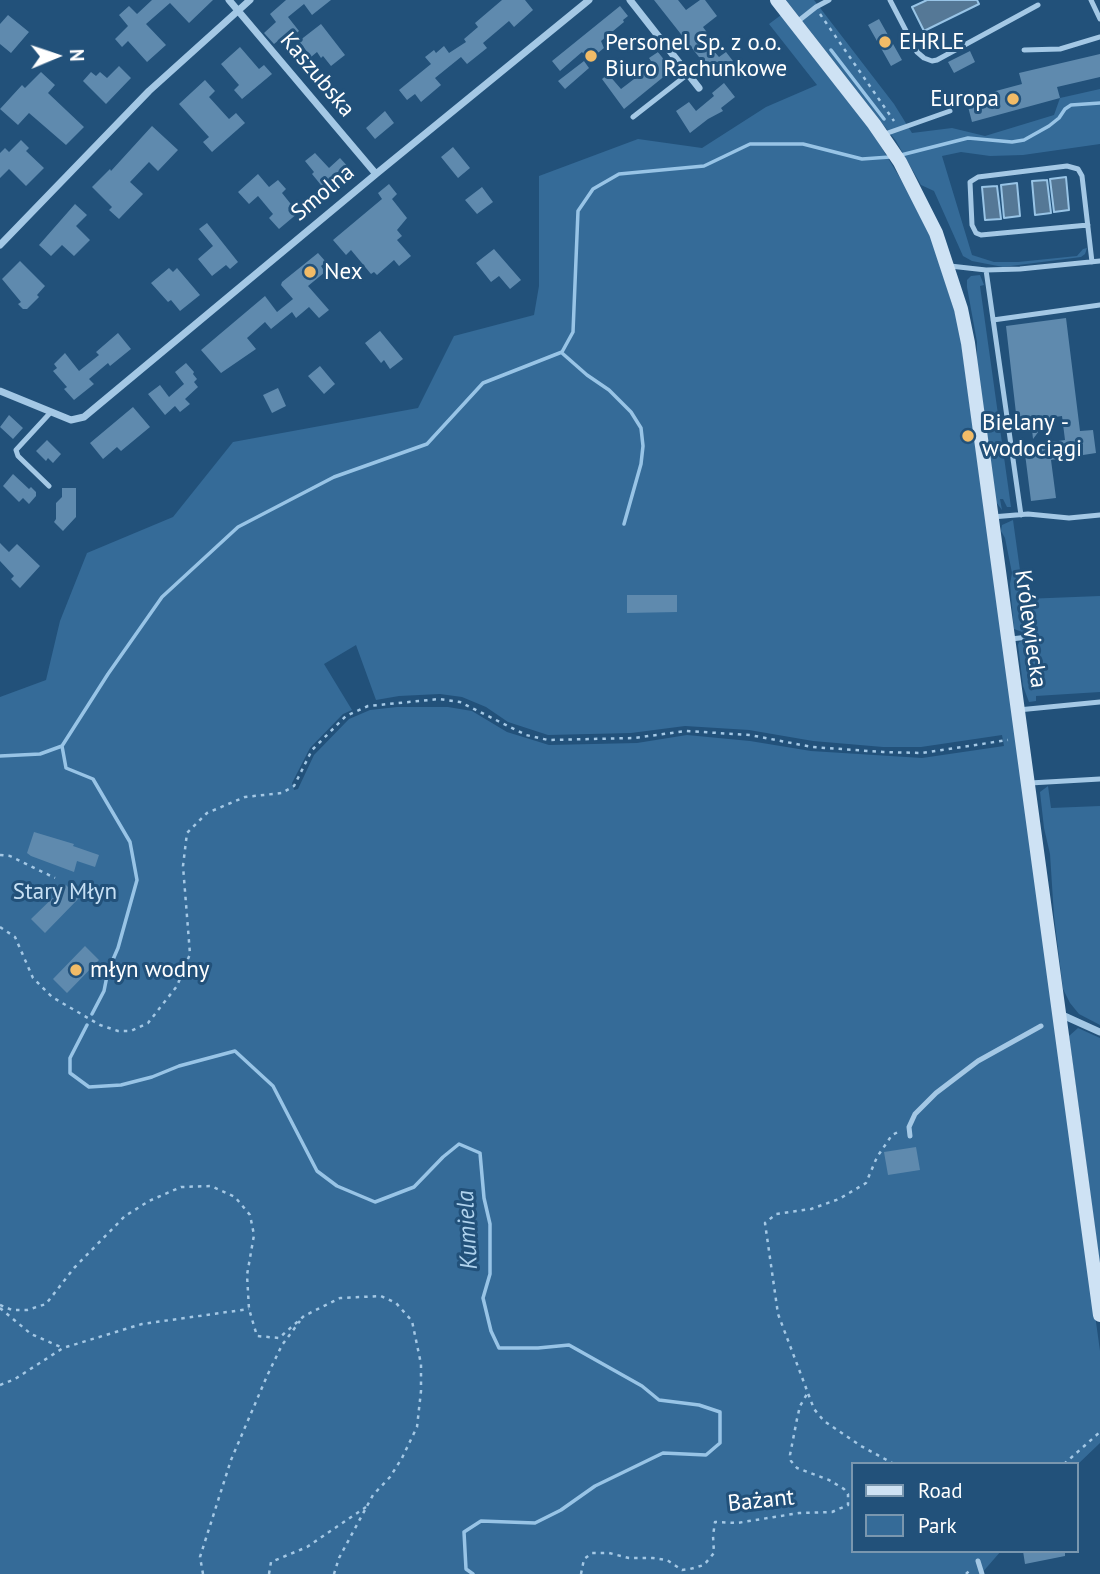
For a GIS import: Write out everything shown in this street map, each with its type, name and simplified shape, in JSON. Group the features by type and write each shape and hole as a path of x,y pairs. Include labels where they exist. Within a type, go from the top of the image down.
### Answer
{"main road":[{"name":"Królewiecka","path":"777,0 900,162 924,206 959,301 968,343 1100,1315"}],"street":[{"name":"Kaszubska","path":"229,0 376,174"},
{"path":"0,245 149,91 250,0"},
{"name":"Smolna","path":"51,412 71,420 84,418 589,0"},
{"path":"630,0 699,88"},
{"path":"0,391 51,412"},
{"path":"1059,1014 1100,1032"}],"lane":[{"path":"796,24 829,0"},
{"path":"890,0 920,56 932,61 1038,5"},
{"path":"1091,0 1100,19"},
{"path":"1024,50 1060,49 1100,37"},
{"path":"633,117 688,74"},
{"path":"882,135 950,111"},
{"path":"1088,225 981,235 975,233 972,225 971,182 978,177 1075,167 1082,176 1088,225 1091,262"},
{"path":"948,266 986,270 1100,261"},
{"path":"986,270 1021,514"},
{"path":"993,320 1100,305"},
{"path":"49,486 18,456 16,450 51,412"},
{"path":"992,517 1021,514 1069,517 1100,515"},
{"path":"1008,639 1028,637"},
{"path":"1018,709 1100,702"},
{"path":"1028,783 1100,779"},
{"path":"910,1136 909,1127 924,1103 994,1051 1041,1026"},
{"path":"978,1560 982,1574"}],"path":[{"path":"816,7 829,31 888,109 898,129"},
{"path":"0,927 15,937 29,971 43,989 100,1025 118,1031 139,1028 153,1017 177,986 190,954 183,866 187,833 207,813 245,797 282,793 294,786 312,750 346,716 368,706 439,699 460,702 526,735 548,740 634,738 686,731 750,735 812,747 922,753 1022,738"},
{"path":"0,856 10,856 55,878"},
{"path":"890,1462 824,1421 814,1409 778,1314 765,1223 776,1214 811,1209 839,1199 866,1183 877,1157 892,1135 909,1127"},
{"path":"0,1307 27,1310 46,1304 74,1268 125,1216 149,1201 181,1187 211,1186 235,1197 250,1216 254,1236 247,1275 249,1309 257,1336 279,1338 304,1316 340,1298 381,1296 396,1303 412,1321 421,1364 417,1427 390,1477 373,1495 339,1558 334,1574"},
{"path":"0,1307 31,1334 63,1349"},
{"path":"0,1385 15,1380 63,1349 142,1324 249,1309"},
{"path":"203,1574 200,1557 231,1461 282,1345 304,1316"},
{"name":"Bażant","path":"581,1574 584,1559 592,1553 667,1560 682,1570 690,1569 704,1565 714,1553 715,1522 737,1523 799,1513 832,1513 848,1505 848,1494 844,1489 797,1468 791,1461 800,1406 807,1394"},
{"path":"1066,1462 1100,1433"},
{"path":"269,1574 271,1562 307,1547 367,1506"}],"green space":[{"path":"786,0 814,0 894,104 912,133 952,128 985,136 1054,115 1060,98 1100,89 1100,144 1023,155 990,156 961,152 942,156 972,255 994,262 1018,262 1077,256 1087,248 1085,254 1081,257 1003,267 972,261 963,256 934,191 921,185 896,141"},
{"name":"Stary Młyn","path":"781,15 872,132 908,191 930,234 959,326 1100,1351 1100,1443 1079,1463 852,1462 852,1553 999,1553 981,1574 0,1574 0,697 46,680 60,621 87,553 173,517 233,442 418,408 454,336 534,315 539,286 539,176 638,139 702,148 766,107 817,85 769,24","holes":["356,645 376,700 440,694 462,697 486,707 508,722 548,735 631,733 685,726 749,730 813,741 883,747 921,747 1002,735 1004,746 922,758 811,751 750,741 687,735 637,743 549,745 507,732 472,711 448,707 397,707 370,710 349,719 314,755 298,789 294,790 292,783 310,748 343,714 352,710 324,664"]},
{"path":"980,275 984,285 980,286 1011,507 1007,507 1003,499 1000,499 1002,510 996,502 977,362 977,342 967,287 967,280 971,276"},
{"path":"1013,520 1024,599 1100,596 1100,692 1036,696 1036,701 1029,702 1023,686 1018,645 1019,642 1029,639 1028,634 1014,629 1010,584 1012,573 1001,531 1002,525"},
{"path":"1048,786 1051,808 1100,806 1100,1025 1079,1014 1063,989 1050,854 1040,792"},
{"path":"1078,1028 1100,1038 1100,1267 1069,1036"}],"shaded area":[{"path":"927,0 977,0 979,4 924,31 912,7"},
{"path":"1066,177 1069,210 1054,212 1050,179"},
{"path":"1047,180 1051,213 1035,215 1032,181"},
{"path":"1017,183 1020,216 1004,218 1001,185"},
{"path":"997,186 1001,219 985,220 982,187"}],"building":[{"path":"152,0 213,0 189,23 170,3 146,24 166,45 147,62 128,41 122,47 115,39 128,26 119,15 129,6 137,14"},
{"path":"286,0 331,0 312,15 304,4 288,17 299,31 283,44 279,40 274,44 264,33 276,22 270,14"},
{"path":"502,0 525,0 533,10 514,27 509,21 483,43 487,48 467,64 461,57 435,78 441,85 421,102 415,94 407,100 399,90 431,64 425,57 444,46 449,53 466,42 464,39 478,27 475,23"},
{"path":"654,0 678,0 686,10 700,0 705,0 717,16 703,27 711,38 706,42 719,57 726,52 733,61 714,76"},
{"path":"620,6 628,16 601,41 604,48 589,60 582,52 560,71 552,61"},
{"path":"8,15 29,32 11,53 0,44 0,24"},
{"name":"EHRLE","path":"879,19 902,60 891,66 868,25"},
{"path":"321,24 345,55 331,66 317,52 311,57 299,41"},
{"path":"240,47 259,69 264,65 272,74 242,99 234,90 239,85 221,64"},
{"path":"970,51 975,62 954,73 948,62"},
{"path":"658,52 672,70 624,109 602,79 608,74 621,89 638,76 636,73"},
{"name":"Europa","path":"1100,54 1100,77 1057,87 1060,98 972,122 966,99 1022,84 1019,73"},
{"path":"584,61 589,68 565,89 558,81"},
{"path":"119,66 131,78 106,104 83,81 91,72 96,76 100,72 107,78"},
{"path":"41,72 55,85 48,93 84,127 66,145 29,113 18,125 0,109 22,85 25,88"},
{"path":"205,80 215,91 209,97 229,119 236,113 245,123 212,152 203,142 209,137 179,104"},
{"path":"724,83 735,97 721,108 723,111 690,133 676,111 689,102 696,111 714,96 712,93"},
{"path":"385,111 394,123 375,139 366,128"},
{"path":"152,126 178,150 158,171 149,162 130,182 143,194 119,219 109,210 112,207 92,187 110,169 111,171"},
{"path":"21,140 29,148 26,151 44,168 26,186 9,169 0,178 0,153 5,148 9,152"},
{"path":"453,147 470,168 458,178 441,157"},
{"path":"315,153 329,168 340,158 350,169 325,190 305,161"},
{"path":"258,174 269,187 278,180 286,189 282,193 298,213 279,229 269,218 273,214 258,196 249,204 238,192"},
{"path":"389,184 397,194 392,199 407,218 397,230 402,236 397,240 411,256 399,266 394,260 377,275 374,272 371,274 351,250 346,255 333,240 382,199 378,193"},
{"path":"482,187 493,202 477,214 465,200"},
{"path":"75,204 87,215 76,226 90,240 74,256 62,245 51,256 39,245"},
{"path":"207,223 238,262 230,269 226,265 212,276 198,259 213,246 199,229"},
{"path":"494,249 521,280 510,289 499,276 491,282 476,263"},
{"path":"318,253 326,262 321,266 325,272 308,286 329,310 319,318 309,307 296,318 292,312 271,329 265,322 247,338 256,349 221,373 201,350 265,296 277,312 293,299 281,285 282,282"},
{"path":"20,261 45,286 27,309 18,304 21,302 2,279"},
{"path":"169,268 173,272 177,268 200,295 180,311 151,283"},
{"path":"1066,318 1080,431 1093,430 1096,453 1051,460 1056,498 1031,501 1024,446 1065,440 1062,416 1041,419 1042,427 1033,439 1031,420 1017,422 1006,326"},
{"path":"380,331 403,359 390,369 384,360 381,363 365,343"},
{"path":"118,333 131,349 89,379 94,384 74,400 53,371 57,368 54,364 65,353 79,371 99,355 96,352"},
{"path":"186,363 194,372 197,379 194,382 198,387 185,399 190,404 180,412 175,406 165,415 148,394 160,385 169,397 184,384 175,372"},
{"path":"320,366 335,384 324,394 308,376"},
{"path":"278,388 286,406 272,413 263,395"},
{"path":"133,407 150,427 121,451 117,447 103,459 90,443"},
{"path":"9,415 23,428 13,439 0,427"},
{"path":"47,440 61,454 53,463 48,458 46,461 36,451"},
{"path":"13,474 36,492 29,504 23,498 19,502 3,486"},
{"path":"62,488 76,488 76,517 63,531 54,522 56,503 62,497"},
{"path":"0,543 9,552 17,544 40,566 20,588 11,579 14,576 0,561"},
{"path":"627,595 677,595 677,612 627,613"},
{"path":"34,832 99,855 95,867 77,861 74,872 31,856 27,853"},
{"path":"66,885 79,898 45,933 31,919"},
{"name":"młyn wodny","path":"85,946 99,960 67,993 53,979"},
{"path":"916,1147 920,1170 888,1175 884,1152"},
{"path":"1023,1553 1065,1553 1065,1556 1025,1564"}],"waterway":[{"path":"831,50 884,119"},
{"path":"901,155 968,138 1012,142 1024,140 1049,126 1071,105 1100,103"},
{"path":"62,746 162,597 238,527 334,477 427,444 483,383 562,352 573,332 578,211 593,189 619,174 704,166 750,144 803,144 862,159 890,157"},
{"path":"562,353 609,390 631,412 641,428 641,464 624,524"},
{"name":"Kumiela","path":"62,746 66,768 93,779 130,842 137,880 104,991 92,1014"},
{"name":"Kumiela","path":"0,756 40,754 62,746"},
{"name":"Kumiela","path":"87,1025 70,1058 70,1073 89,1087 121,1085 235,1051 273,1086 317,1171 337,1186 375,1202 414,1187 459,1144 480,1153 484,1198 490,1224 490,1274 483,1298 491,1331 499,1348 569,1345 642,1386 659,1400 699,1405 720,1412 720,1443 706,1455 663,1453 595,1486 561,1510 535,1523 481,1521 464,1532 466,1569 473,1574"}],"place":[{"name":"EHRLE","path":"885,42"},
{"name":"Personel Sp. z o.o. Biuro Rachunkowe","path":"591,56"},
{"name":"Europa","path":"1013,99"},
{"name":"Nex","path":"310,272"},
{"name":"Bielany - wodociągi","path":"968,436"},
{"name":"młyn wodny","path":"76,970"}]}
